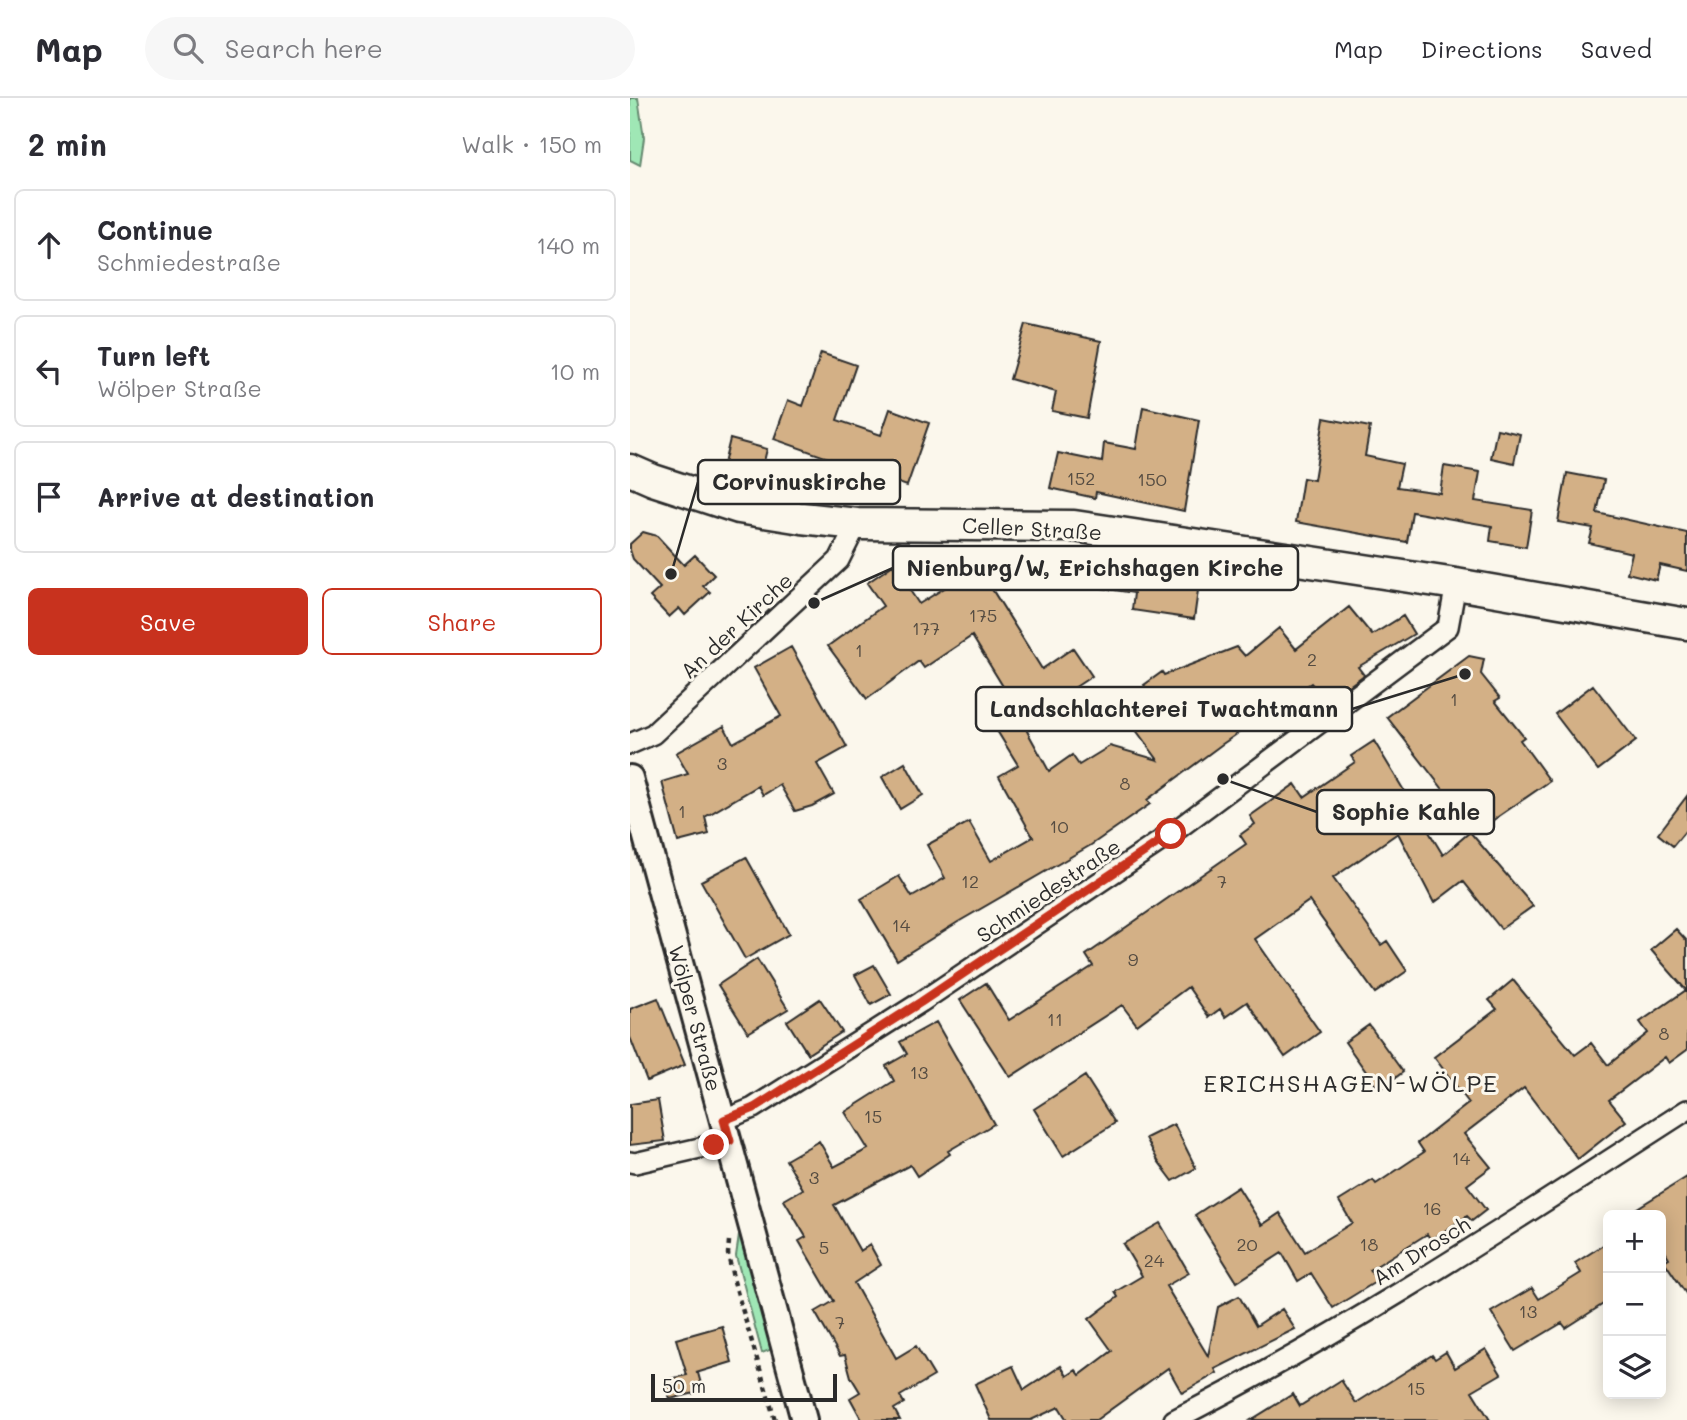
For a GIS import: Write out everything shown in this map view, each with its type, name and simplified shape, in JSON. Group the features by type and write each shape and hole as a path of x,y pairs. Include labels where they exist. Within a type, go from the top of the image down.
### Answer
{"main road":[{"name":"Celler Straße","path":"630,470 739,508 857,524 1074,526 1456,584 1687,624"}],"street":[{"name":"An der Kirche","path":"630,744 653,734 839,560 857,524"},
{"name":"Schmiedestraße","path":"630,1162 635,1163 727,1130 754,1108 921,1002 1182,827 1448,627 1456,584"},
{"name":"Wölper Straße","path":"630,778 804,1420"},
{"name":"Am Drosch","path":"1174,1420 1325,1337 1687,1110"}],"green space":[{"path":"630,98 638,98 644,138 640,165 630,160"},
{"path":"741,1222 775,1348 762,1353 736,1256"}],"building":[{"path":"1026,324 1101,341 1087,418 1052,411 1056,392 1010,379"},
{"path":"821,353 856,365 837,420 881,435 890,409 929,423 907,486 774,439 788,400 803,406"},
{"path":"1143,407 1199,420 1184,511 1096,492 1095,498 1050,488 1058,453 1102,462 1104,443 1136,449"},
{"path":"1324,418 1370,427 1365,456 1402,464 1397,487 1440,493 1444,466 1480,472 1475,501 1532,510 1526,547 1490,541 1492,526 1412,512 1407,542 1296,522 1303,478 1314,480"},
{"path":"1497,429 1520,434 1514,463 1491,458"},
{"path":"730,439 767,449 760,478 723,468"},
{"path":"1567,473 1604,480 1597,513 1687,533 1687,571 1660,565 1656,580 1627,573 1632,553 1589,543 1593,528 1558,522"},
{"path":"643,532 657,536 684,565 695,555 714,575 703,586 710,592 685,615 679,608 669,617 650,597 660,588 633,559 630,550 630,544"},
{"path":"1099,553 1201,569 1194,619 1132,610 1134,593 1094,587"},
{"path":"893,565 919,604 978,567 1042,669 1073,648 1092,676 1032,716 1037,725 1027,731 1049,771 1072,755 1079,765 1110,746 1158,760 1130,722 1157,702 1144,685 1162,672 1164,675 1237,647 1245,656 1279,628 1296,649 1349,607 1372,635 1403,616 1414,634 1358,667 1364,675 1327,702 1311,683 1221,745 1147,800 1150,804 1091,845 897,960 861,899 899,876 912,897 945,878 927,845 969,822 991,861 1033,837 999,776 1018,765 983,708 1007,693 972,636 924,668 919,661 867,699 828,646 883,606 867,583"},
{"path":"791,647 847,747 817,764 834,794 812,806 795,811 780,785 763,795 758,786 705,817 709,834 678,842 662,782 688,774 676,753 724,726 733,743 781,716 754,668"},
{"path":"1469,656 1484,659 1481,674 1500,698 1495,701 1524,737 1520,740 1550,781 1476,832 1387,717"},
{"path":"1593,685 1636,741 1598,770 1555,714"},
{"path":"1374,741 1443,855 1470,832 1533,906 1501,929 1463,881 1434,903 1398,833 1333,878 1381,945 1387,941 1407,971 1375,993 1309,901 1255,939 1320,1032 1285,1057 1247,1002 1225,1017 1220,1009 1209,1017 1188,987 1137,1025 1122,1005 1010,1077 960,1000 986,983 1009,1020 1093,966 1086,955 1246,844 1240,835 1255,824 1250,816 1295,784 1304,797 1355,762 1351,756"},
{"path":"905,763 923,795 900,809 882,777"},
{"path":"1687,796 1687,829 1673,846 1658,834"},
{"path":"746,857 789,934 745,959 701,881"},
{"path":"1676,929 1687,941 1687,1050 1669,1063 1665,1057 1609,1100 1626,1121 1578,1159 1524,1088 1464,1134 1491,1167 1467,1185 1486,1210 1472,1221 1467,1216 1431,1240 1427,1234 1370,1270 1377,1281 1333,1308 1311,1273 1298,1281 1282,1253 1237,1282 1195,1215 1238,1187 1262,1225 1280,1213 1305,1252 1352,1223 1339,1201 1373,1180 1376,1184 1424,1152 1418,1143 1469,1103 1434,1057 1497,1009 1489,1000 1513,980 1575,1055 1591,1043 1608,1065 1648,1033 1640,1022 1686,990 1651,950"},
{"path":"757,959 788,1009 748,1033 718,985"},
{"path":"874,965 891,994 871,1005 855,975"},
{"path":"658,998 685,1065 647,1081 630,1037 630,1009"},
{"path":"820,999 842,1032 808,1054 787,1021"},
{"path":"936,1022 994,1124 948,1151 950,1154 917,1176 910,1165 834,1205 860,1251 870,1245 881,1265 854,1283 896,1358 916,1346 934,1376 900,1396 904,1403 894,1409 900,1420 862,1420 850,1398 860,1392 851,1377 845,1355 840,1356 815,1312 834,1301 799,1241 806,1237 784,1200 803,1189 786,1160 819,1141 834,1167 868,1149 845,1112 894,1081 886,1066 907,1054 900,1042"},
{"path":"1369,1025 1403,1072 1379,1090 1345,1042"},
{"path":"1085,1076 1115,1123 1063,1156 1034,1109"},
{"path":"658,1100 665,1141 630,1145 630,1104"},
{"path":"1174,1124 1196,1168 1173,1181 1146,1138"},
{"path":"1687,1177 1687,1295 1666,1264 1669,1258 1666,1253 1666,1210 1634,1210"},
{"path":"1160,1223 1189,1273 1166,1286 1208,1356 1218,1307 1239,1296 1256,1326 1282,1309 1295,1329 1215,1369 1217,1373 1182,1393 1168,1368 1096,1420 1067,1420 1059,1407 1031,1420 991,1420 975,1384 1013,1366 1024,1390 1061,1366 1067,1376 1076,1370 1080,1375 1112,1351 1089,1319 1118,1297 1115,1292 1142,1276 1123,1244"},
{"path":"1603,1245 1603,1304 1566,1328 1562,1323 1515,1351 1491,1312 1532,1288 1539,1299 1581,1273 1575,1263"},
{"path":"722,1326 732,1362 696,1373 703,1391 670,1399 665,1380 687,1375 676,1339"},
{"path":"1486,1349 1501,1374 1472,1391 1490,1420 1251,1420 1293,1394 1300,1406 1341,1380 1356,1403 1432,1355 1435,1359 1446,1352 1455,1368"}],"place":[{"name":"Corvinuskirche","path":"671,574"},
{"name":"Nienburg/W, Erichshagen Kirche","path":"814,603"},
{"name":"Landschlachterei Twachtmann","path":"1465,674"},
{"name":"Sophie Kahle","path":"1223,779"}],"district":[{"name":"ERICHSHAGEN-WÖLPE","path":"1351,1082"}],"route":[{"path":"714,1145 730,1141 724,1120 754,1108 921,1002 1171,834"}]}
